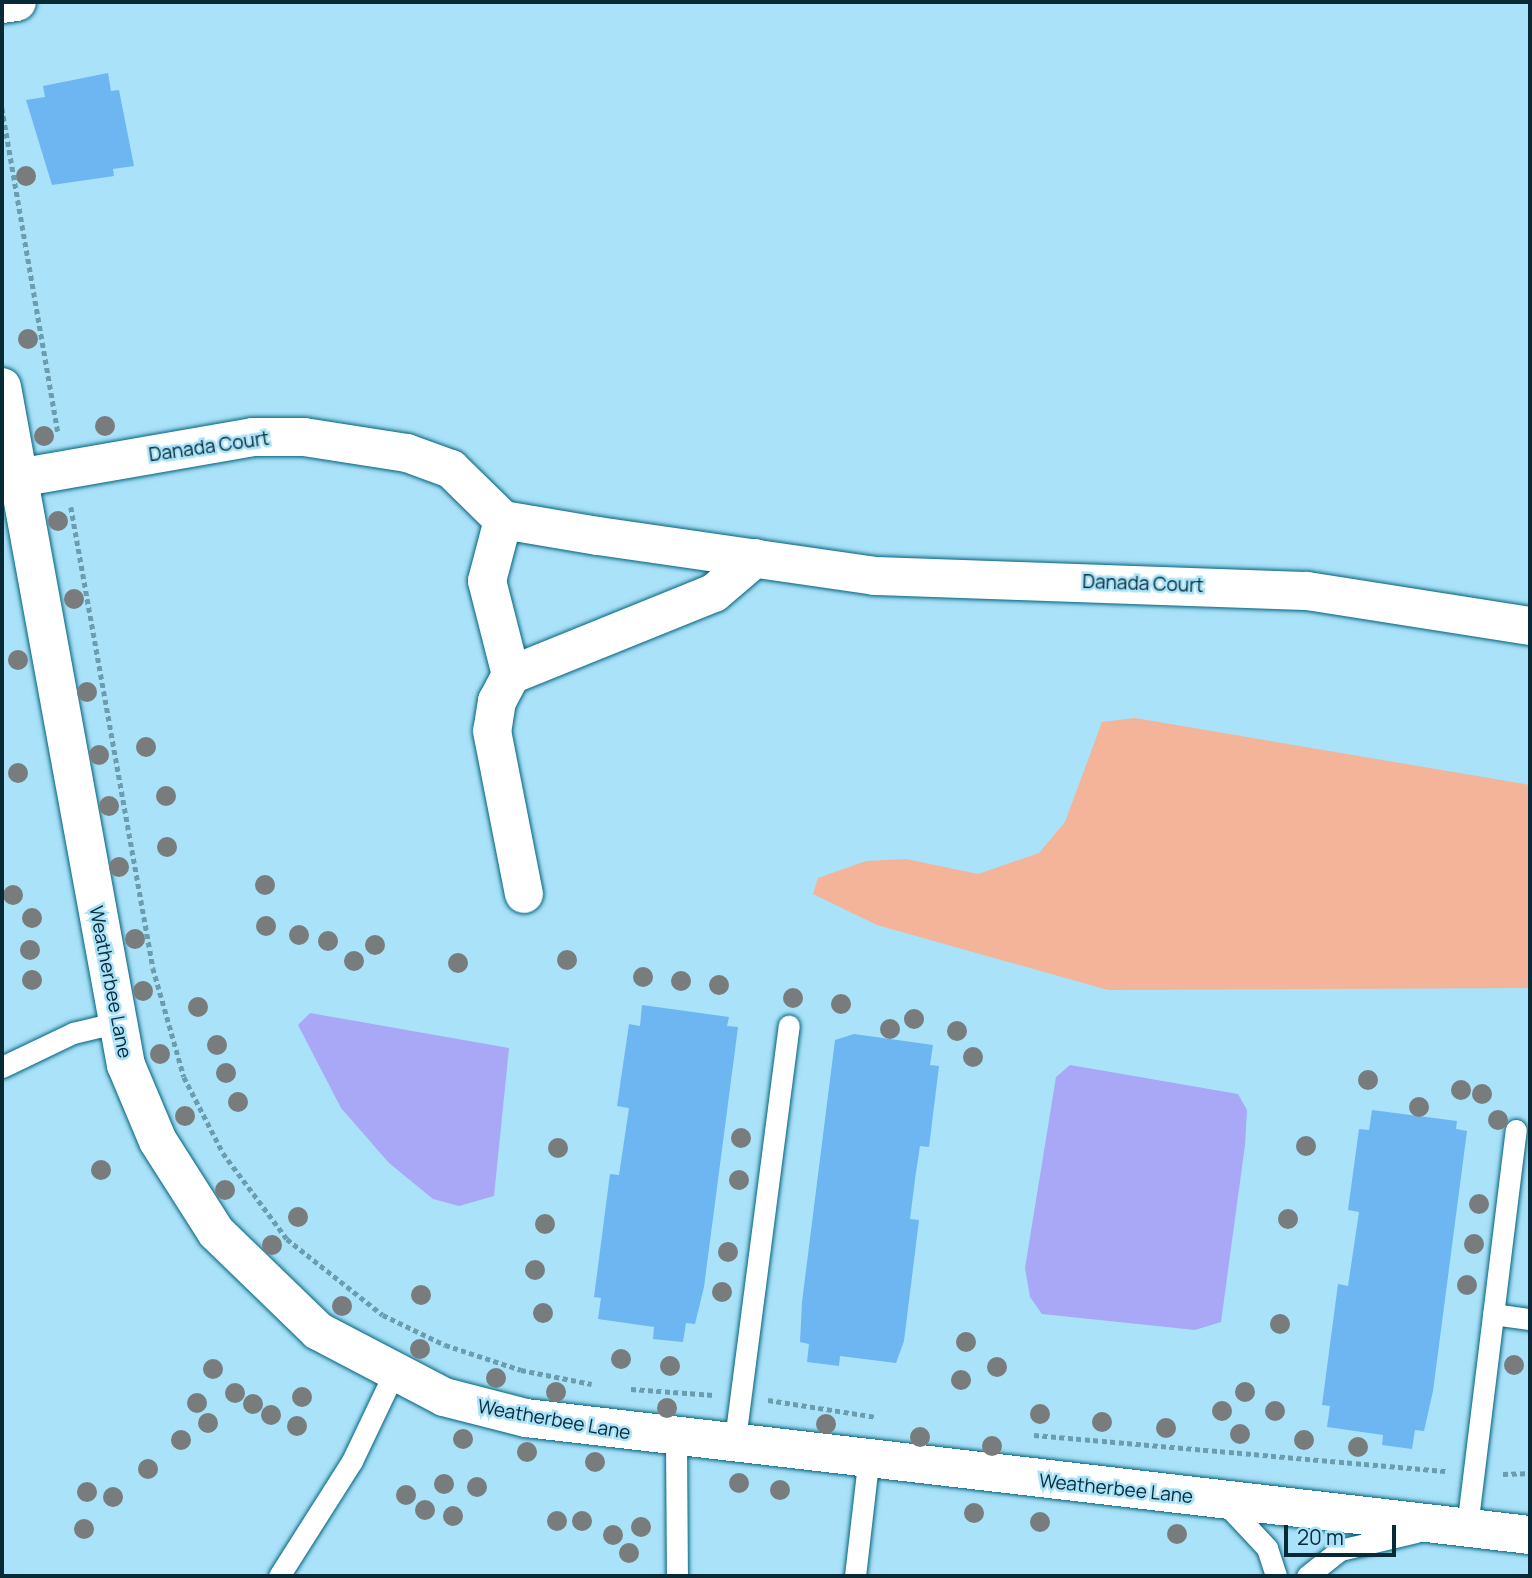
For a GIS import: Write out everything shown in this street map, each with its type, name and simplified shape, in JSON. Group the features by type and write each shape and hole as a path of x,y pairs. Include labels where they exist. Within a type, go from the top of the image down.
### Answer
{"street":[{"path":"2,4 17,2"},
{"name":"Weatherbee Lane","path":"2,387 115,1023 158,1141 216,1232 318,1331 393,1375 485,1410 734,1447 1530,1535"},
{"name":"Danada Court","path":"18,478 253,437 304,437 407,453 451,469 503,520 755,558 941,581 1307,591 1530,626"},
{"path":"503,520 486,581 511,675"},
{"path":"524,894 492,731 497,701 511,675 714,593 755,558"}],"lane":[{"path":"2,1066 73,1033 115,1023"},
{"path":"734,1447 789,1026"},
{"path":"1307,1576 1339,1550 1456,1526 1493,1314 1516,1130"},
{"path":"1493,1314 1530,1319"},
{"path":"279,1576 352,1461 393,1375"},
{"path":"676,1440 677,1576"},
{"path":"855,1576 868,1463"},
{"path":"1223,1500 1267,1548 1276,1576"}],"path":[{"path":"2,108 59,439"},
{"path":"70,499 153,968 184,1077 223,1153 287,1240 383,1315 521,1370 606,1387"},
{"path":"619,1388 724,1395"},
{"path":"758,1398 880,1418"},
{"path":"1029,1435 1436,1466 1452,1474"},
{"path":"1493,1476 1530,1473"}],"shaded area":[{"path":"1135,718 1530,785 1530,988 1108,990 877,925 813,894 818,878 866,861 906,859 978,874 1039,853 1065,822 1102,722"}],"water":[{"path":"310,1013 509,1048 494,1196 459,1206 433,1199 389,1163 341,1108 298,1025"},
{"path":"1070,1065 1238,1094 1247,1110 1245,1145 1221,1322 1195,1330 1042,1314 1030,1297 1025,1268 1056,1077"}],"building":[{"path":"108,73 111,91 119,90 134,166 113,169 114,176 52,185 26,100 45,97 43,86"},
{"path":"642,1005 729,1017 727,1026 738,1027 704,1287 695,1324 686,1323 683,1342 653,1339 654,1327 598,1319 601,1298 594,1297 610,1174 619,1175 629,1108 617,1106 629,1024 640,1026"},
{"path":"854,1034 933,1045 930,1065 939,1066 929,1147 920,1146 915,1179 910,1219 919,1220 904,1341 896,1363 840,1356 839,1366 807,1362 809,1344 800,1342 802,1302 835,1040"},
{"path":"1372,1110 1457,1121 1456,1129 1467,1131 1433,1391 1424,1431 1415,1430 1412,1449 1382,1445 1383,1435 1327,1427 1330,1406 1322,1405 1338,1284 1348,1286 1359,1212 1348,1210 1359,1129 1369,1130"}]}
